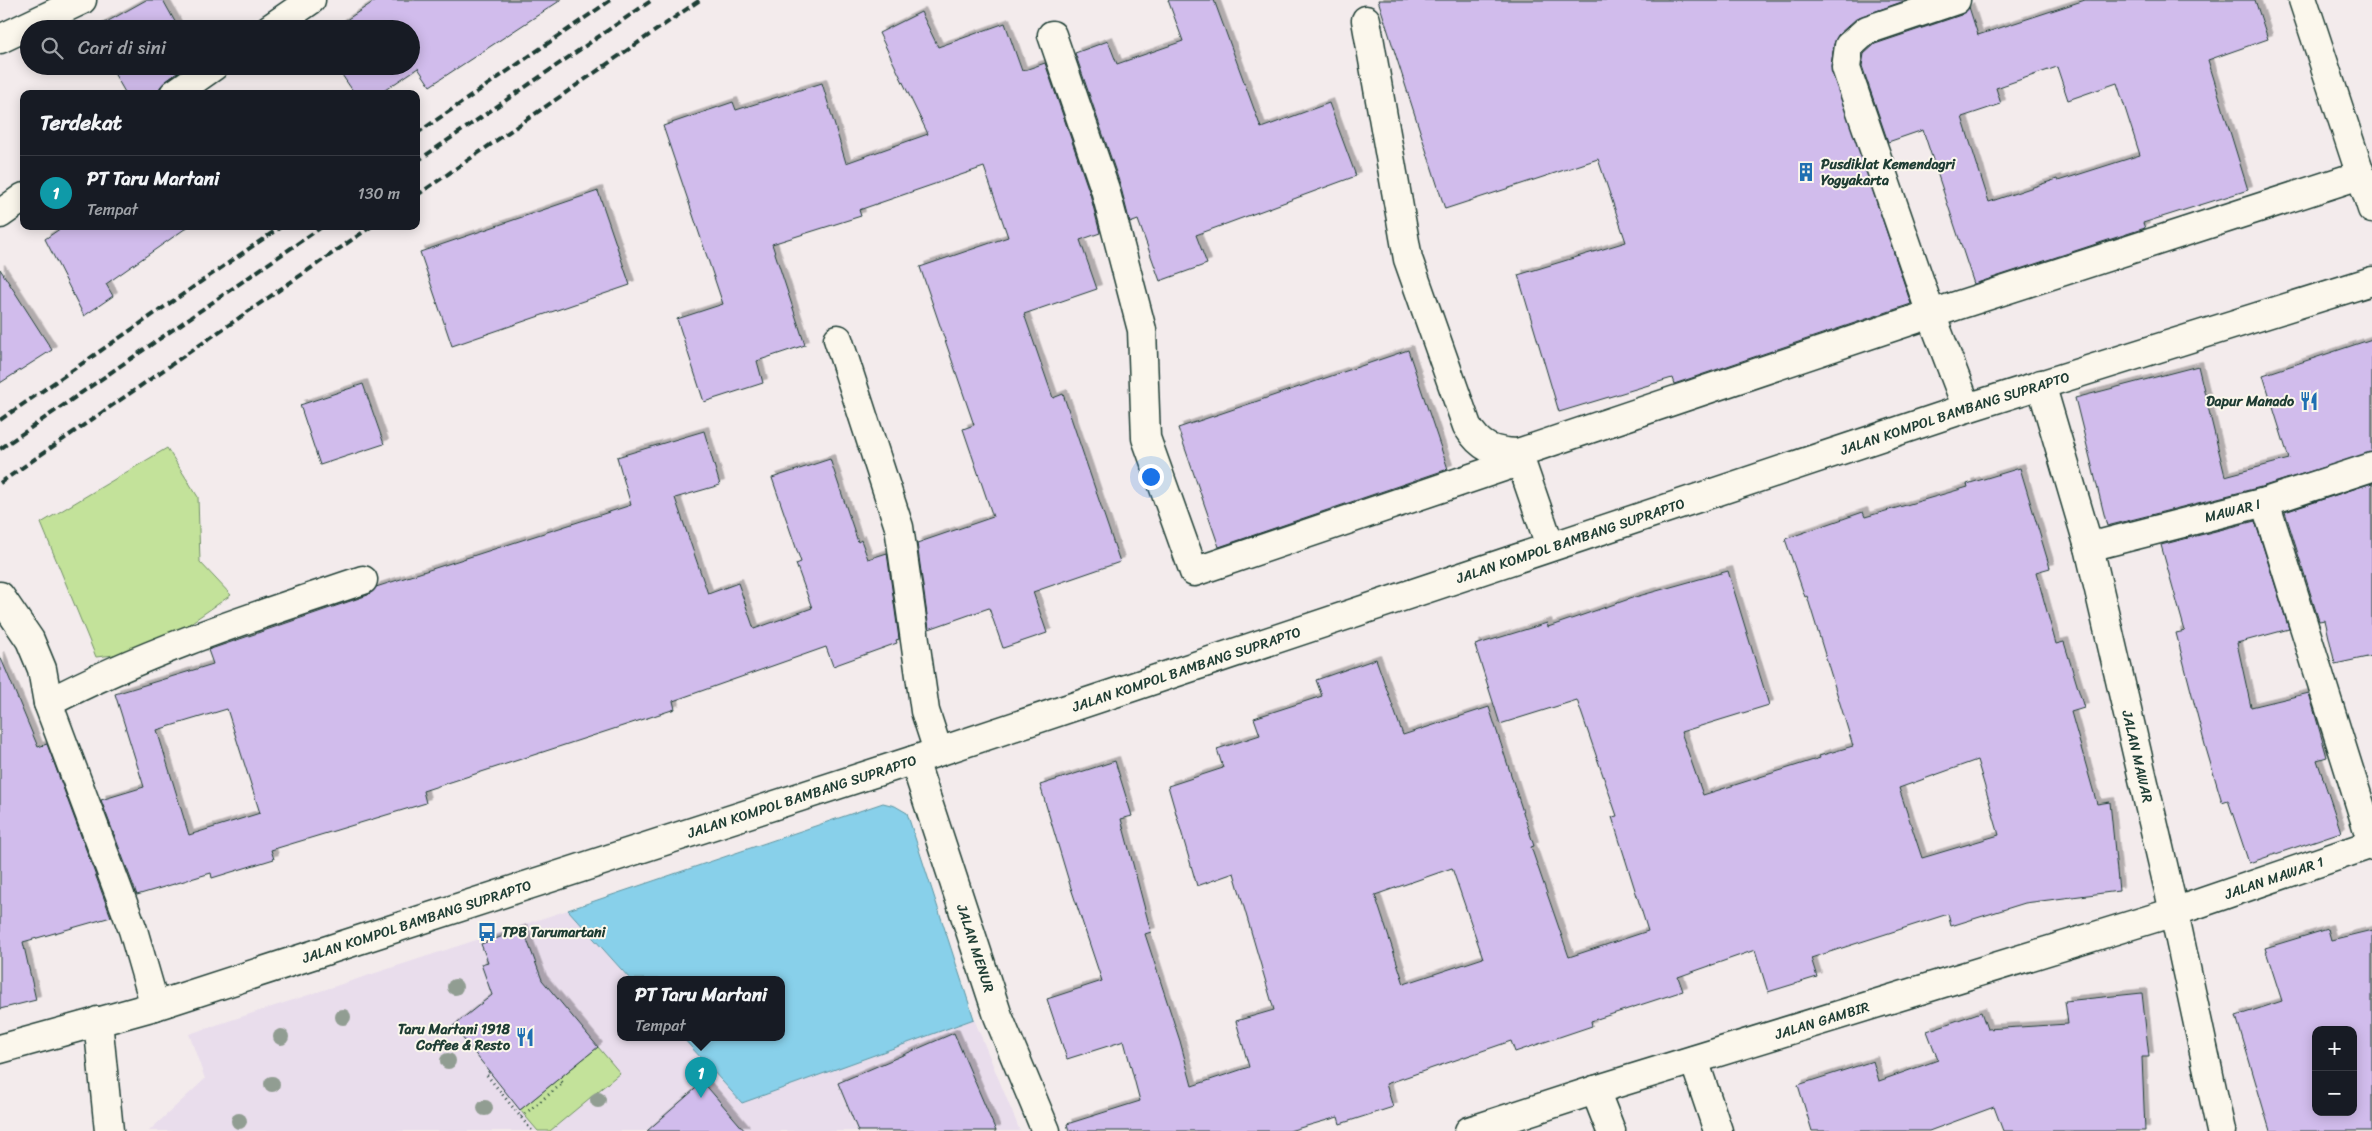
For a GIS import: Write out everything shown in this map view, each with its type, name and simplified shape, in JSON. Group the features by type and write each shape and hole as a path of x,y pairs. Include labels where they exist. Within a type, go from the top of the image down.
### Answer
{"street":[{"path":"40,20 82,0"},
{"path":"282,20 311,0"},
{"path":"1956,0 1867,30 1849,46 1846,68 1931,314 1967,408"},
{"path":"2303,0 2372,209"},
{"path":"1366,20 1408,259 1467,426 1475,440 1488,449 1519,457"},
{"path":"0,39 20,29"},
{"path":"1052,35 1105,189 1142,330 1146,438 1194,572 1931,314 2360,175"},
{"path":"180,90 201,75"},
{"path":"0,214 20,200"},
{"name":"JALAN KOMPOL BAMBANG SUPRAPTO","path":"0,1049 155,1006 926,756 1967,408 2372,281"},
{"name":"JALAN MENUR","path":"838,339 900,527 924,711 926,756 998,1016 1046,1131"},
{"name":"JALAN MAWAR","path":"2041,384 2089,548 2174,912 2221,1131"},
{"path":"1519,457 1550,546"},
{"name":"MAWAR I","path":"2089,548 2265,502 2372,467"},
{"path":"2265,502 2372,844"},
{"path":"48,703 82,684 200,636 363,580"},
{"path":"0,596 30,640 42,669 48,703 132,930 155,1006"},
{"name":"JALAN MAWAR 1","path":"2174,912 2372,844"},
{"name":"JALAN GAMBIR","path":"1469,1131 1595,1090 2174,912"},
{"path":"98,1021 109,1131"},
{"path":"1694,1060 1718,1131"},
{"path":"1595,1090 1610,1131"}],"path":[{"path":"489,1072 486,1074 532,1131"},
{"path":"521,1117 563,1084 559,1078"}],"shaded area":[{"name":"Taru Martani 1918 Coffee & Resto","path":"568,910 627,976 617,976 617,1041 686,1041 742,1103 974,1019 1020,1131 149,1131 205,1079 189,1034"}],"green space":[{"path":"167,448 198,497 200,562 231,595 150,651 96,657 41,523"},
{"path":"598,1047 620,1073 550,1131 538,1131 520,1110"}],"water":[{"path":"883,803 895,806 907,813 974,1019 742,1103 686,1041 785,1041 785,976 627,976 568,910"}],"building":[{"path":"146,0 163,0 174,20 110,20"},
{"path":"376,0 561,0 430,86 420,71 420,20 346,20"},
{"path":"1168,0 1214,0 1261,128 1329,103 1356,176 1196,235 1207,264 1160,281 1138,220 1130,223 1120,184 1075,53 1108,41 1117,64 1183,41"},
{"path":"1378,0 1907,0 1857,18 1838,35 1834,44 1831,66 1911,304 1674,384 1672,378 1559,412 1518,275 1626,242 1598,159 1445,209"},
{"path":"2085,0 2255,0 2268,39 2208,60 2248,190 2143,223 2145,228 1974,284 1923,130 1888,142 1862,66 1864,54 1875,44 1961,15 1969,7 1978,35","holes":["2057,67 2068,100 2117,83 2140,155 2058,181 2057,179 1989,202 1962,117 2001,104 1996,88"]},
{"path":"921,12 938,47 1005,23 1022,71 1045,63 1090,194 1100,233 1080,240 1097,289 1024,314 1053,398 1063,394 1120,562 1033,592 1047,633 1003,648 989,608 929,629 917,543 993,517 963,429 974,425 920,267 1008,237 984,167 859,210 861,216 772,244 805,345 757,361 763,383 704,402 677,319 723,304 663,126 733,102 736,110 822,83 846,163 928,134 879,33"},
{"path":"115,75 174,75 160,87 160,90 124,90"},
{"path":"342,75 408,75 385,90 352,90"},
{"path":"598,191 630,285 452,346 420,252"},
{"path":"58,230 183,230 106,284 113,296 84,316 45,239"},
{"path":"0,269 52,350 0,383"},
{"path":"2372,339 2372,452 2261,487 2107,526 2075,398 2198,366 2225,476 2289,459 2263,375"},
{"path":"1408,350 1448,469 1219,547 1178,428"},
{"path":"363,384 384,444 320,465 300,405"},
{"path":"704,431 720,485 675,498 708,594 738,583 754,629 812,608 796,564 801,562 772,478 830,459 858,542 861,540 868,559 887,553 899,639 896,640 897,643 833,666 826,647 673,701 675,709 423,791 426,803 271,850 274,859 212,878 211,873 137,895 101,800 144,787 115,694 213,664 208,650 368,595 376,587 631,505 617,457","holes":["227,709 260,813 189,835 157,730"]},
{"path":"2020,468 2050,568 2036,572 2056,644 2064,642 2084,708 2071,712 2097,804 2110,802 2119,891 2025,903 1951,926 1948,914 1811,958 1817,977 1768,992 1755,950 1678,977 1683,991 1591,1021 1592,1026 1515,1052 1511,1041 1386,1084 1393,1107 1340,1124 1338,1117 1289,1131 1069,1131 1067,1124 1140,1101 1124,1041 1067,1059 1047,999 1102,981 1070,885 1040,785 1115,761 1132,816 1121,819 1151,932 1145,934 1180,1041 1192,1086 1249,1067 1236,1021 1274,1010 1234,873 1197,886 1168,786 1223,768 1217,749 1260,735 1254,718 1322,696 1316,680 1376,659 1403,735 1489,707 1534,846 1531,847 1569,957 1648,931 1612,817 1617,816 1577,700 1500,724 1475,645 1547,623 1548,627 1635,597 1728,571 1769,705 1681,732 1703,795 1820,758 1819,756 1853,746 1807,596 1805,597 1785,539 1863,512 1865,517 1968,487 1967,484","holes":["1977,760 1999,835 1922,858 1899,788","1452,868 1483,958 1404,984 1375,895"]},
{"path":"2372,483 2372,656 2335,664 2325,620 2319,621 2285,512"},
{"path":"2255,521 2289,629 2237,643 2251,707 2309,693 2327,757 2317,760 2341,832 2249,863 2228,800 2222,802 2205,745 2176,633 2185,631 2161,545"},
{"path":"0,656 38,747 47,744 111,917 23,942 36,1000 0,1009"},
{"name":"Taru Martani 1918 Coffee & Resto","path":"523,929 542,980 598,1047 520,1110 453,1026 492,995 481,964 488,962 481,944"},
{"path":"2328,929 2331,940 2372,930 2372,1131 2270,1131 2236,1016 2282,1001 2265,948"},
{"path":"2142,993 2149,1057 2142,1057 2145,1131 2003,1131 1994,1107 1929,1131 1812,1131 1798,1085 1873,1061 1879,1081 1938,1060 1927,1031 1981,1012 1987,1029 2068,1024 2065,1001"},
{"path":"954,1033 996,1131 858,1131 838,1083"},
{"path":"703,1082 745,1131 647,1131"}],"railway":[{"path":"420,131 611,0"},
{"path":"420,159 652,0"},
{"path":"420,193 700,0"},
{"path":"0,420 276,230"},
{"path":"0,449 317,230"},
{"path":"0,483 366,230"}],"place":[{"name":"Pusdiklat Kemendagri Yogyakarta","path":"1806,172"},
{"name":"Dapur Manado","path":"2309,401"},
{"name":"TPB Tarumartani","path":"487,932"},
{"name":"Taru Martani 1918 Coffee & Resto","path":"525,1037"},
{"name":"PT Taru Martani","path":"701,1098"}]}
